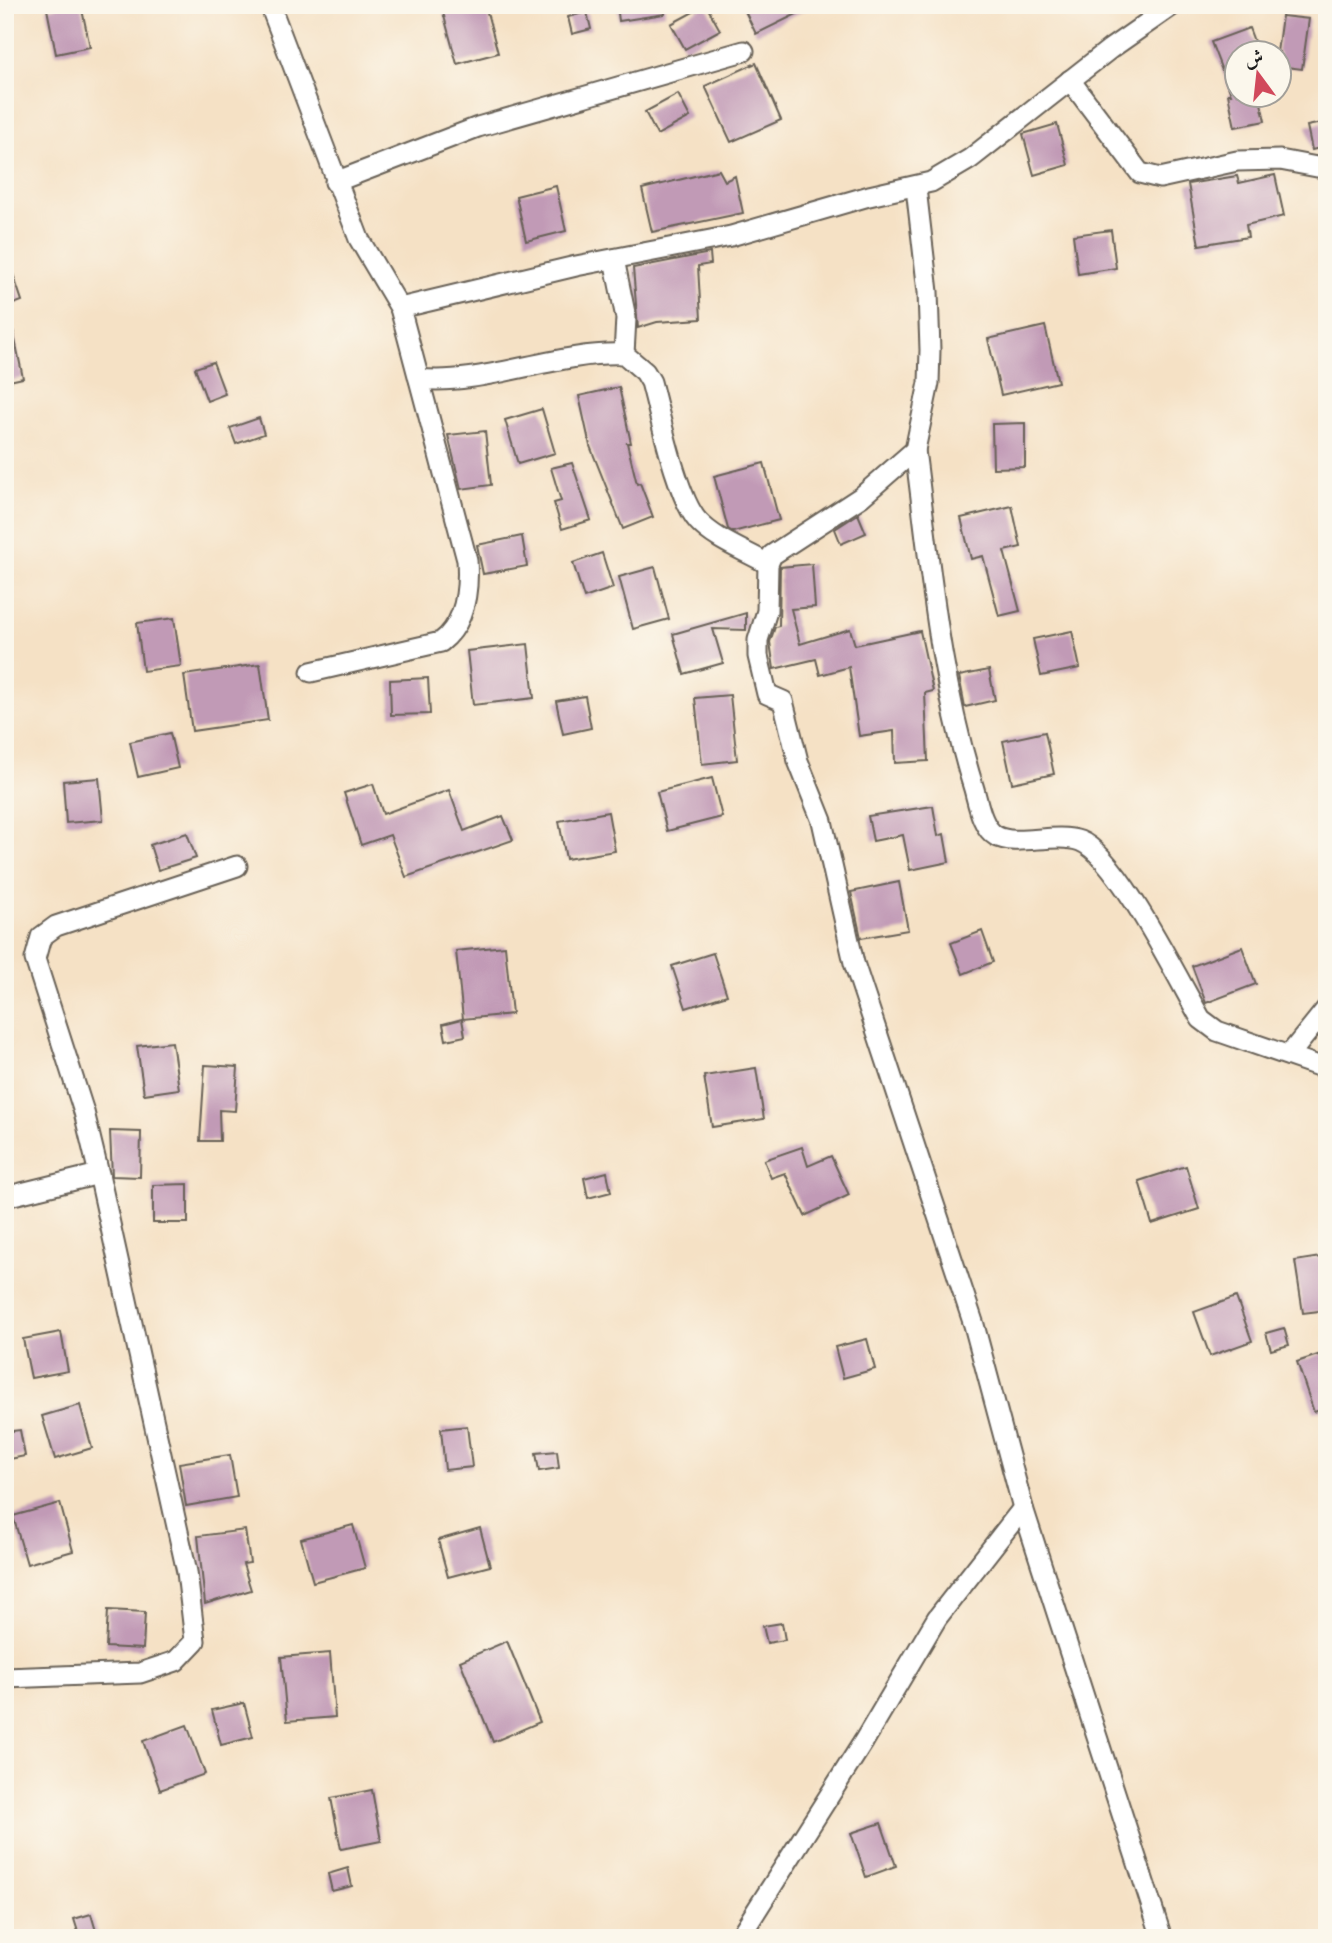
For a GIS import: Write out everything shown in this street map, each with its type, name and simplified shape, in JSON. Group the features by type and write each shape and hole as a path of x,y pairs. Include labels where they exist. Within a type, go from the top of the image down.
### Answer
{"street":[{"path":"270,5 335,182 364,251 400,308 467,559 466,596 459,621 453,633 441,642 311,672"},
{"path":"400,308 614,259 732,236 869,196 916,188 970,159 1070,80 1172,5"},
{"path":"335,182 478,127 744,51"},
{"path":"1070,80 1140,173 1160,178 1237,162 1280,160 1317,167"},
{"path":"916,188 928,292 930,350 929,383 915,450 945,681 957,735 985,823 996,836 1015,839 1051,836 1081,842 1100,856 1127,890 1201,1019 1217,1031 1327,1069"},
{"path":"614,259 626,317 624,354"},
{"path":"419,379 440,380 578,357 624,354 645,372 650,382 683,495 693,514 706,528 768,564"},
{"path":"915,450 861,497 778,550 768,564 767,611 758,640 758,656 767,694 783,701 798,761 814,796 854,963 974,1325 1023,1508 1162,1938"},
{"path":"5,1678 140,1672 176,1661 195,1641 187,1572 99,1174 84,1112 40,976 36,948 41,937 56,926 237,866"},
{"path":"1290,1054 1327,1008"},
{"path":"5,1197 99,1174"},
{"path":"739,1938 864,1741 937,1618 1023,1508"}],"building":[{"path":"81,5 90,47 56,54 47,9"},
{"path":"441,5 485,5 498,53 457,64"},
{"path":"617,5 665,5 665,14 619,21"},
{"path":"706,5 720,30 685,49 671,24"},
{"path":"742,5 815,5 756,34"},
{"path":"587,12 591,29 572,34 568,17"},
{"path":"1282,16 1309,19 1302,69 1294,68 1294,38 1279,38"},
{"path":"1249,28 1253,38 1224,38 1224,76 1211,42"},
{"path":"756,63 781,120 731,142 705,86"},
{"path":"678,94 690,117 657,135 645,112"},
{"path":"1231,108 1262,108 1265,121 1235,127"},
{"path":"1322,123 1327,146 1312,150 1307,126"},
{"path":"1057,124 1068,165 1034,175 1023,134"},
{"path":"719,170 725,181 735,176 743,213 652,232 642,189"},
{"path":"1275,175 1284,216 1246,225 1248,237 1199,245 1188,184 1237,176 1239,183"},
{"path":"556,186 566,231 526,241 516,196"},
{"path":"1111,230 1116,268 1078,274 1073,235"},
{"path":"710,253 711,264 698,266 701,319 657,322 638,328 633,268"},
{"path":"8,259 22,301 5,307 5,260"},
{"path":"12,325 23,378 5,382 5,326"},
{"path":"1045,326 1058,382 1001,395 988,339"},
{"path":"213,362 225,394 207,401 195,368"},
{"path":"619,387 631,443 627,443 637,484 640,483 653,517 623,529 590,446 579,396"},
{"path":"542,409 555,453 518,464 505,420"},
{"path":"259,418 264,434 236,444 230,428"},
{"path":"1025,423 1025,467 993,468 992,424"},
{"path":"485,431 491,485 461,489 448,435"},
{"path":"572,463 591,520 562,529 554,503 561,501 551,468"},
{"path":"764,463 779,520 733,532 728,529 714,476"},
{"path":"1012,506 1021,547 1004,551 1020,611 999,616 983,556 971,559 961,518"},
{"path":"858,514 866,533 841,544 835,529"},
{"path":"522,536 527,566 483,574 477,545"},
{"path":"602,553 613,588 584,598 573,563"},
{"path":"812,564 815,607 791,609 800,644 850,629 855,645 920,631 933,691 925,693 928,761 895,763 894,731 859,736 849,667 820,675 816,659 774,669 770,642 775,627 779,626 780,567"},
{"path":"655,567 669,619 633,629 619,577"},
{"path":"746,613 746,630 713,629 723,663 684,674 673,634"},
{"path":"174,618 181,666 143,671 137,623"},
{"path":"1072,631 1080,668 1041,676 1033,639"},
{"path":"528,644 534,698 473,705 467,651"},
{"path":"260,664 268,720 192,731 184,675"},
{"path":"989,670 995,700 965,707 959,676"},
{"path":"428,678 430,714 391,715 390,680"},
{"path":"730,695 737,760 702,764 695,698"},
{"path":"585,696 591,728 563,734 556,701"},
{"path":"1045,732 1054,774 1012,783 1003,741"},
{"path":"170,733 178,768 138,777 130,742"},
{"path":"99,778 103,820 66,823 63,781"},
{"path":"712,778 722,817 667,831 657,792"},
{"path":"373,784 383,814 449,790 464,831 503,816 513,840 406,877 390,835 361,845 344,793"},
{"path":"933,806 938,836 944,834 949,862 910,870 903,835 873,841 868,816"},
{"path":"608,812 615,851 566,859 559,821"},
{"path":"187,833 196,858 158,870 150,845"},
{"path":"899,882 908,930 861,938 851,892"},
{"path":"982,931 993,962 963,974 951,943"},
{"path":"505,946 512,1014 463,1019 456,951"},
{"path":"1242,947 1256,984 1206,1003 1192,966"},
{"path":"713,953 727,995 686,1008 672,966"},
{"path":"462,1019 465,1036 446,1040 443,1024"},
{"path":"172,1042 179,1089 144,1094 137,1046"},
{"path":"205,1065 238,1067 235,1111 219,1110 220,1141 200,1141"},
{"path":"756,1068 764,1119 712,1127 704,1076"},
{"path":"110,1131 141,1132 140,1177 112,1176"},
{"path":"802,1147 808,1166 831,1156 849,1195 805,1216 785,1173 771,1178 764,1160"},
{"path":"1186,1166 1199,1209 1152,1224 1139,1181"},
{"path":"607,1172 611,1192 588,1198 584,1178"},
{"path":"188,1184 188,1223 153,1223 153,1185"},
{"path":"1327,1256 1327,1310 1303,1313 1295,1261"},
{"path":"1236,1297 1252,1341 1210,1356 1194,1312"},
{"path":"1284,1328 1289,1345 1271,1350 1266,1333"},
{"path":"61,1332 68,1371 31,1378 23,1339"},
{"path":"867,1339 875,1369 843,1378 835,1347"},
{"path":"1327,1352 1327,1408 1314,1412 1297,1362"},
{"path":"80,1405 92,1448 55,1459 42,1416"},
{"path":"467,1426 472,1467 445,1470 441,1429"},
{"path":"20,1430 25,1456 5,1460 5,1432"},
{"path":"557,1451 559,1468 539,1471 536,1453"},
{"path":"230,1455 237,1497 186,1506 179,1463"},
{"path":"60,1503 73,1551 27,1564 13,1516"},
{"path":"353,1525 365,1568 313,1582 301,1539"},
{"path":"480,1528 490,1566 448,1577 438,1540"},
{"path":"245,1530 250,1563 243,1564 251,1590 205,1604 198,1536"},
{"path":"108,1610 145,1612 143,1649 106,1647"},
{"path":"782,1623 785,1640 767,1643 763,1626"},
{"path":"507,1641 540,1722 493,1742 460,1661"},
{"path":"330,1653 335,1717 287,1721 281,1657"},
{"path":"244,1703 253,1737 221,1745 212,1710"},
{"path":"187,1725 205,1774 160,1790 143,1741"},
{"path":"372,1790 381,1841 341,1849 331,1798"},
{"path":"881,1823 896,1866 866,1877 851,1833"},
{"path":"348,1868 352,1886 332,1891 328,1874"},
{"path":"91,1914 98,1938 80,1938 74,1919"}]}
